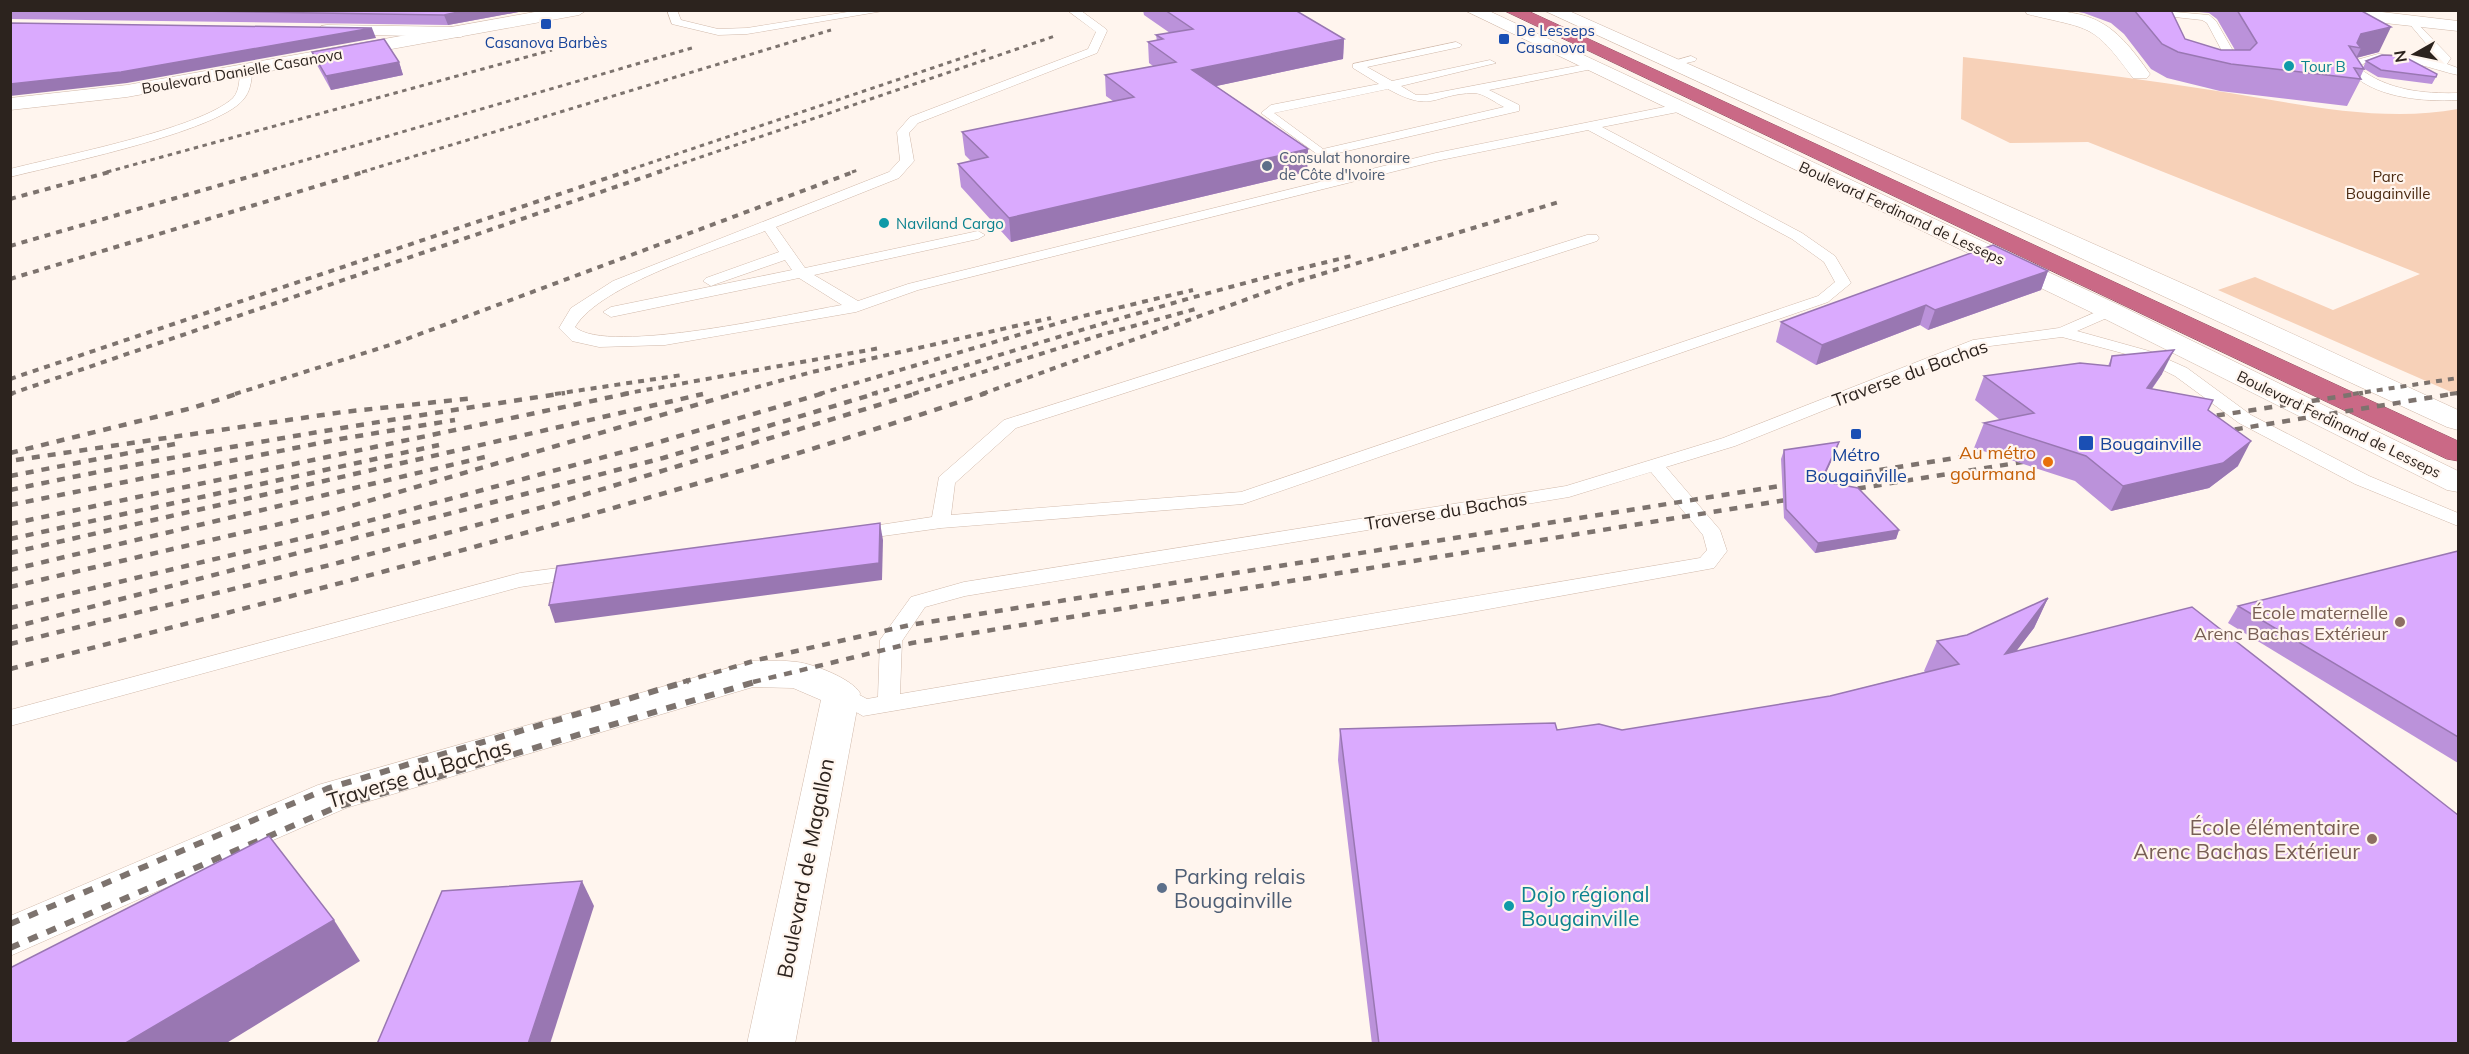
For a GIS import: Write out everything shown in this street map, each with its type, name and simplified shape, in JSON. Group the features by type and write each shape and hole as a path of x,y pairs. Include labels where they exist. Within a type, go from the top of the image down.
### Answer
{"highway":[{"path":"1511,10 2458,452"},
{"path":"2236,347 2458,465"}],"street":[{"name":"Boulevard Danielle Casanova","path":"10,104 127,91 579,10"},
{"name":"Boulevard Ferdinand de Lesseps","path":"1472,10 2110,311 2458,483"},
{"path":"1551,10 1680,61 2458,422"},
{"path":"2033,10 2073,18 2100,28 2109,35 2140,74"},
{"path":"2311,10 2458,26"},
{"path":"312,30 461,32"},
{"name":"Traverse du Bachas","path":"10,937 333,796 753,674 797,675 842,693"},
{"name":"Boulevard de Magallon","path":"771,1044 842,693"}],"lane":[{"path":"672,10 676,22 718,32 747,30 884,10"},
{"path":"1072,10 1102,31 1093,51 914,120 903,132 907,161 894,175 618,284 578,311 567,327 578,338 599,342 665,340 856,308 913,287 1436,157 1679,108"},
{"path":"2157,15 2205,17 2211,21 2238,70 2223,71"},
{"path":"2412,21 2445,58 2443,62 2431,64"},
{"path":"1456,45 1357,66 1413,98 1425,99 1592,66"},
{"path":"2458,72 2431,64 2373,58 2360,60 2353,64 2353,69 2371,81 2389,87 2432,96 2458,97"},
{"path":"1479,88 1515,108 1320,153 1267,113 1271,109 1490,63"},
{"path":"10,173 199,122 237,100 246,84 246,70"},
{"path":"836,537 941,522 1243,498 1823,299 1843,284 1830,259 1797,236 1592,127"},
{"path":"767,224 801,273 856,308"},
{"path":"610,312 978,235"},
{"path":"941,522 946,481 1010,424 1592,238"},
{"path":"647,304 788,254"},
{"path":"2062,332 2110,311"},
{"path":"2062,332 2143,354 2181,372 2245,419 2362,480 2456,518"},
{"name":"Traverse du Bachas","path":"889,702 891,640 918,602 964,589 1569,491 1729,442 1979,343 2062,332"},
{"path":"842,693 863,708 1707,563 1718,551 1713,534 1654,464"},
{"path":"10,718 520,580 602,569"}],"green space":[{"name":"Parc Bougainville","path":"1963,57 2149,81 2334,110 2397,114 2458,109 2458,395 2218,290 2255,277 2333,310 2420,274 2088,142 2010,143 1961,119"}],"building":[{"path":"138,10 468,10 444,15"},
{"path":"1165,10 1295,10 1344,39 1192,70 1308,149 1009,218 958,164 988,157 962,132 1134,97 1105,75 1176,62 1148,42 1163,39 1156,35 1193,29"},
{"path":"2134,10 2171,10 2185,39 2221,50 2250,50 2257,43 2237,10 2360,10 2391,27 2361,34 2357,43 2361,48 2349,46 2364,69 2354,68 2361,79 2231,64 2178,52 2162,44"},
{"path":"10,23 372,28 121,72 10,84"},
{"path":"384,39 399,62 326,76 312,52"},
{"path":"2382,55 2403,56 2437,74 2436,77 2381,70 2366,61"},
{"path":"1993,245 2048,271 1935,310 1926,305 1822,345 1781,322"},
{"path":"2174,350 2147,388 2213,400 2208,410 2251,441 2223,463 2123,486 2086,456 1984,423 2034,413 1984,376 2080,363 2110,366 2112,356"},
{"path":"1839,442 1821,481 1858,488 1899,530 1818,543 1786,509 1784,450"},
{"path":"880,523 879,563 549,605 557,566"},
{"path":"2458,551 2458,737 2238,606"},
{"path":"2048,598 2005,654 2192,607 2458,815 2458,1044 1379,1044 1340,729 1555,723 1557,730 1599,724 1622,730 1830,696 1959,664 1937,641 1967,635"},
{"path":"269,836 334,920 124,1044 10,1044 10,968"},
{"path":"582,881 528,1044 377,1044 442,891"}],"railway":[{"path":"362,172 831,30"},
{"path":"657,172 1055,36"},
{"path":"264,172 692,48"},
{"path":"107,172 552,50"},
{"path":"623,172 986,50"},
{"path":"852,172 858,170"},
{"path":"10,199 113,171"},
{"path":"10,246 269,171"},
{"path":"10,279 367,171"},
{"path":"10,379 628,171"},
{"path":"13,393 10,394 662,171"},
{"path":"235,394 393,344 856,171"},
{"path":"982,394 1295,282 1559,202"},
{"path":"872,394 1171,304 1352,256"},
{"path":"819,394 1079,317 1193,290"},
{"path":"913,394 1101,335 1199,308"},
{"path":"732,394 812,372 1051,318"},
{"path":"623,394 880,348"},
{"path":"555,394 682,375"},
{"path":"2353,394 2458,378"},
{"path":"10,453 192,408 240,393"},
{"path":"10,490 287,437 565,393"},
{"path":"10,524 630,393"},
{"path":"10,587 331,512 737,393"},
{"path":"10,608 324,533 656,443 824,393"},
{"path":"10,628 663,458 877,393"},
{"path":"10,644 330,565 547,506 918,393"},
{"path":"10,669 501,540 744,469 986,393"},
{"path":"2201,418 2363,393"},
{"path":"2219,432 2458,393 2450,394"},
{"path":"10,553 703,394"},
{"path":"16,460 343,412 474,398"},
{"path":"10,505 340,439 455,420"},
{"path":"10,476 175,444"},
{"path":"10,539 439,445"},
{"path":"683,682 757,660 910,625 2005,450"},
{"path":"10,570 489,456"},
{"path":"1842,491 2035,460"},
{"path":"753,682 912,643 1798,498"},
{"path":"10,924 329,788 688,681"},
{"path":"10,948 334,808 758,681"}],"place":[{"name":"Casanova Barbès","path":"546,24"},
{"name":"De Lesseps Casanova","path":"1504,39"},
{"name":"Tour B","path":"2289,66"},
{"name":"Consulat honoraire de Côte d'Ivoire","path":"1267,166"},
{"name":"Naviland Cargo","path":"884,223"},
{"name":"Métro Bougainville","path":"1856,434"},
{"name":"Bougainville","path":"2086,443"},
{"name":"Au métro gourmand","path":"2048,462"},
{"name":"École maternelle Arenc Bachas Extérieur","path":"2400,622"},
{"name":"École élémentaire Arenc Bachas Extérieur","path":"2372,839"},
{"name":"Parking relais Bougainville","path":"1162,888"},
{"name":"Dojo régional Bougainville","path":"1509,906"}]}
